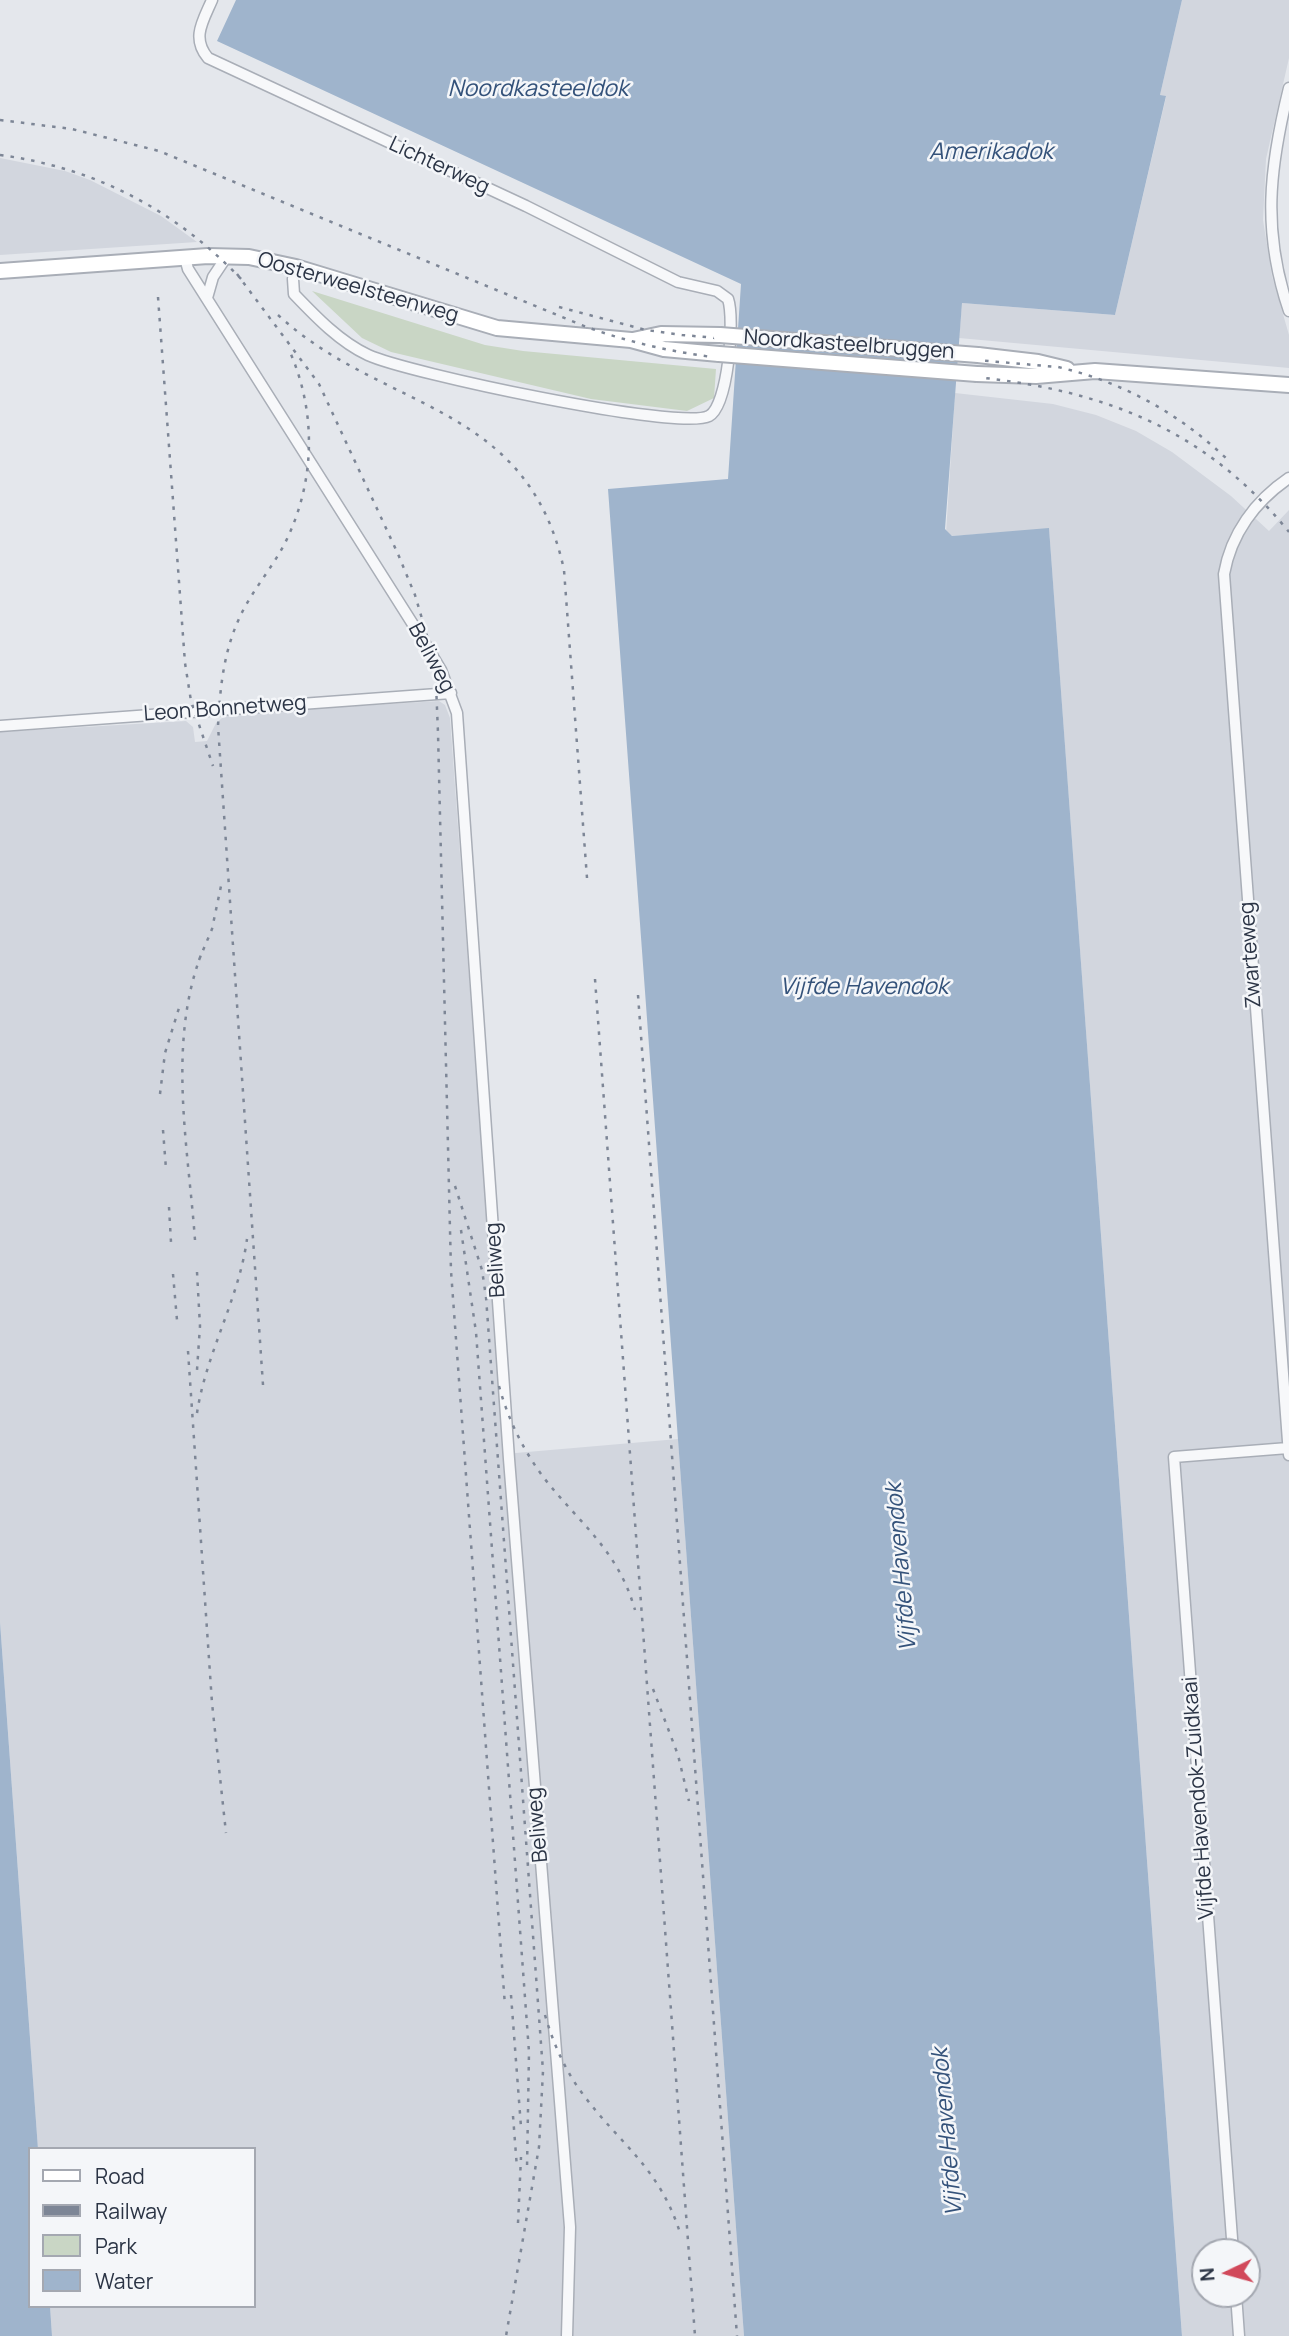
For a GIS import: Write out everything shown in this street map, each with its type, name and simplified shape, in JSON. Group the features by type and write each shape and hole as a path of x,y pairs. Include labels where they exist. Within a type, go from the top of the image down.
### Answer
{"main road":[{"name":"Oosterweelsteenweg","path":"0,271 227,256 296,267 497,328 631,340 664,349 719,354"},
{"name":"Oosterweelsteenweg","path":"631,340 662,334 720,335"},
{"name":"Noordkasteelbruggen","path":"720,335 978,355 1038,362 1076,371"},
{"name":"Noordkasteelbruggen","path":"719,354 977,374 1036,376 1076,371"},
{"path":"1076,371 1289,385"}],"street":[{"name":"Lichterweg","path":"212,0 198,37 200,48 208,58 526,206 678,282 717,291 728,299 732,317 722,402 709,416 686,419 585,406 389,364 349,344 295,294 293,279 296,267"},
{"path":"1289,88 1276,142 1270,206 1275,260 1289,311"},
{"path":"207,298 213,277 227,256"},
{"name":"Beliweg","path":"185,258 188,269 426,645 451,694 458,727 511,1487 570,2227 567,2336"},
{"name":"Zwarteweg","path":"1289,478 1243,522 1228,554 1224,573 1289,1455"},
{"name":"Leon Bonnetweg","path":"0,726 451,694"},
{"name":"Vijfde Havendok-Zuidkaai","path":"1232,2238 1174,1457 1288,1448"},
{"path":"1237,2308 1239,2336"}],"shaded area":[{"path":"1182,0 1289,0 1289,58 1266,159 1263,220 1272,276 1289,335 1289,368 959,338 962,303 1115,315 1166,97 1160,95"},
{"path":"0,158 65,171 90,180 161,216 197,242 0,255"},
{"path":"955,393 1053,404 1096,415 1136,431 1172,452 1231,496 1269,531 1289,510 1289,2336 1182,2336 1049,529 952,536 946,533"},
{"path":"439,701 445,705 450,718 504,1454 678,1439 744,2336 52,2336 50,2308 256,2308 256,2147 38,2147 0,1622 0,732 186,721 193,727 195,742 207,741 216,723 227,714"}],"green space":[{"path":"312,291 485,345 716,369 714,398 687,411 591,399 391,352 362,338"}],"water":[{"name":"Vijfde Havendok","path":"236,0 1182,0 1160,95 1166,96 1115,315 962,303 945,529 952,536 1049,528 1182,2336 744,2336 608,489 728,479 741,284 217,41"},
{"path":"0,1622 38,2147 28,2147 28,2308 50,2308 52,2336 0,2336"}],"railway":[{"path":"0,120 72,129 159,151 579,324 671,350 765,363 953,375 1044,387 1132,413 1214,459 1289,532"},
{"path":"0,155 69,170 132,196 190,233 243,281"},
{"path":"237,274 319,384 415,595 428,639 436,684 451,1271 505,2006"},
{"path":"158,297 185,663 191,701 213,766"},
{"path":"559,307 646,330 682,335 1058,367 1105,381 1149,402 1190,428 1228,460"},
{"path":"278,315 319,347 447,416 485,441 519,472 546,514 564,570 587,878"},
{"path":"263,1385 218,726 223,673 233,634 248,601 285,543 295,520 307,473 309,448 305,400 290,352"},
{"path":"199,960 212,929 221,886"},
{"path":"195,1240 185,1131 183,1058 191,987 202,952"},
{"path":"595,979 695,2336"},
{"path":"638,995 737,2336"},
{"path":"160,1094 165,1053 179,1008"},
{"path":"163,1130 166,1169"},
{"path":"455,1186 482,1270 486,1297 543,2071 539,2147 506,2336"},
{"path":"169,1207 171,1242"},
{"path":"461,1230 476,1332 529,2052 527,2168"},
{"path":"197,1413 207,1369 237,1283 247,1239"},
{"path":"197,1272 200,1326 197,1370"},
{"path":"173,1274 177,1320"},
{"path":"188,1351 212,1703 226,1833"},
{"path":"499,1386 512,1422 529,1456 544,1478 608,1554 628,1589 635,1610"},
{"path":"653,1689 678,1755 689,1801"},
{"path":"511,1995 521,2127"},
{"path":"545,2015 570,2075 597,2112 651,2174 672,2212 681,2236"},
{"path":"513,2116 517,2168"},
{"path":"518,2223 521,2157"}],"water label":[{"name":"Noordkasteeldok","path":"538,90"},
{"name":"Amerikadok","path":"991,153"}]}
